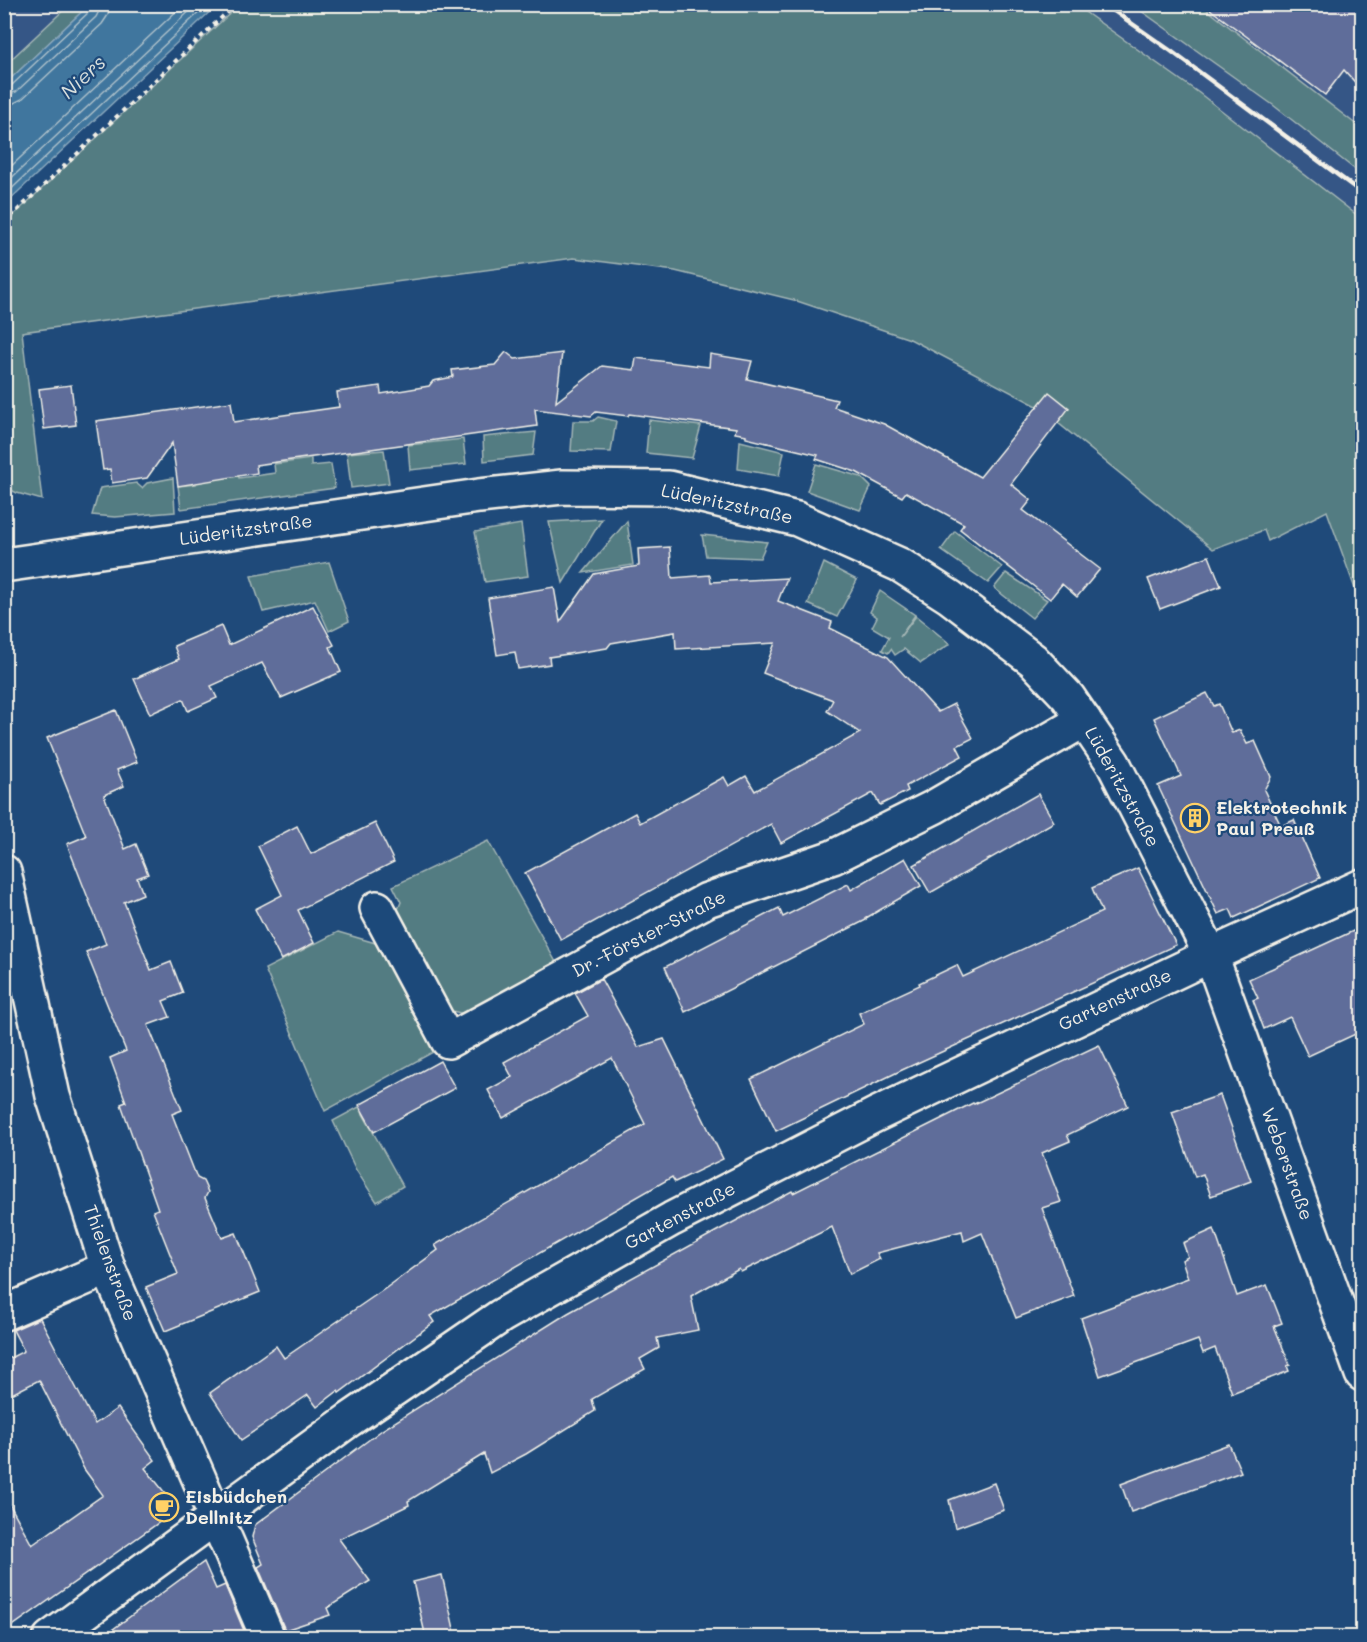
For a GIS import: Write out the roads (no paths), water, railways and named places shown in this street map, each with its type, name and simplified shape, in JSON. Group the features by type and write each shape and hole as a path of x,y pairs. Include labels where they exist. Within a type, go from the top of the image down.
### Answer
{"street":[{"name":"Lüderitzstraße","path":"4,565 479,496 562,487 669,488 797,519 900,565 950,597 1033,660 1068,697 1113,763 1211,955"},
{"name":"Dr.-Förster-Straße","path":"377,908 448,1041 707,900 833,857 934,807 1084,720"},
{"name":"Thielenstraße","path":"4,872 53,1096 108,1268 268,1638"},
{"name":"Gartenstraße","path":"50,1638 349,1420 501,1316 652,1230 874,1115 1362,886"},
{"name":"Weberstraße","path":"1211,955 1362,1374"},
{"path":"4,1313 108,1268"}],"water":[{"name":"Niers","path":"89,5 217,5 5,204 5,84"}],"railway":[{"path":"1104,4 1362,193"}],"place":[{"name":"Elektrotechnik Paul Preuß","path":"1195,818"},
{"name":"Eisbüdchen Dellnitz","path":"164,1507"}]}
